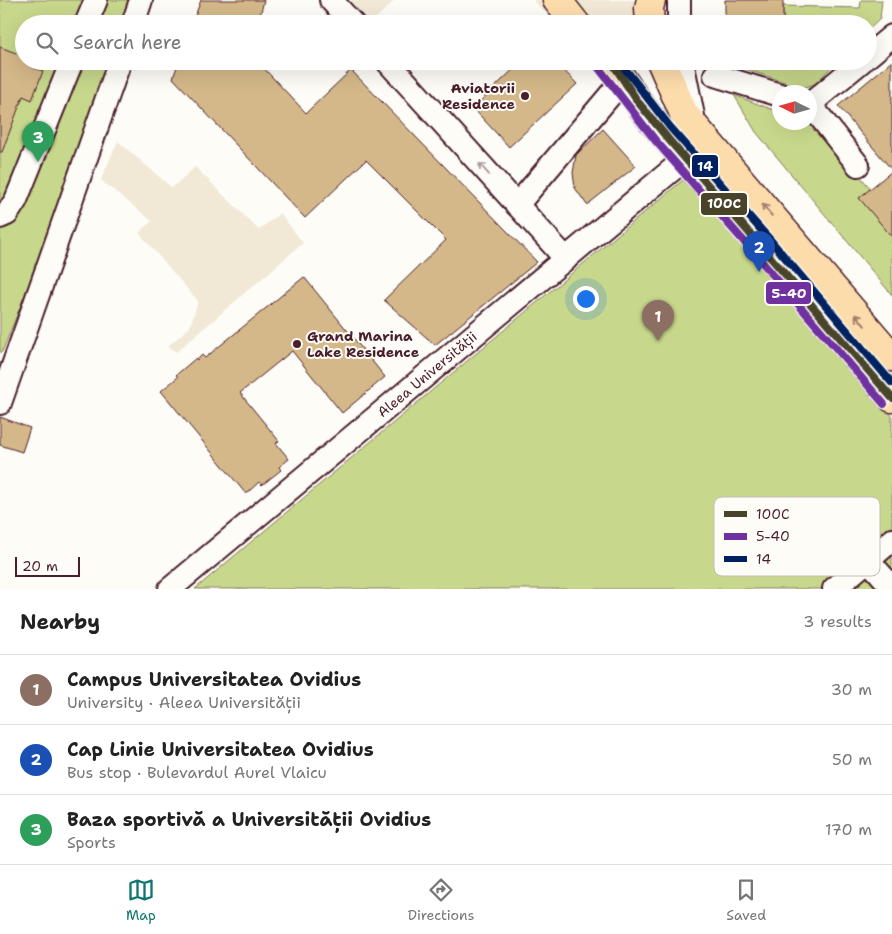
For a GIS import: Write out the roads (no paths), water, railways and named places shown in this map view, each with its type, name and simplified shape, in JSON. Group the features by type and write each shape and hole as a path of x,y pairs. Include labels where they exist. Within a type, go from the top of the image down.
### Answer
{"main road":[{"path":"557,0 569,15"},
{"path":"575,0 584,15"},
{"path":"649,15 651,0"},
{"path":"615,70 662,133 763,247 892,398"},
{"path":"665,70 684,114 892,357"}],"street":[{"path":"90,15 96,0"},
{"path":"136,15 141,0"},
{"path":"331,0 345,15"},
{"path":"679,0 679,15"},
{"path":"877,48 892,36"},
{"path":"0,217 7,214 16,200 68,70"},
{"path":"0,403 7,367 117,70"},
{"path":"395,70 566,259"},
{"path":"517,205 612,70"},
{"path":"684,70 695,127"},
{"path":"817,98 851,70"},
{"path":"715,75 772,93"},
{"path":"817,113 858,165"},
{"name":"Aleea Universității","path":"170,589 685,159"},
{"path":"880,550 892,540"},
{"path":"880,574 892,587"},
{"path":"834,589 849,576"}],"place":[{"name":"Aviatorii Residence","path":"525,96"},
{"name":"Baza sportivă a Universității Ovidius","path":"38,162"},
{"name":"Cap Linie Universitatea Ovidius","path":"759,272"},
{"name":"Campus Universitatea Ovidius","path":"658,341"},
{"name":"Grand Marina Lake Residence","path":"297,344"}]}
